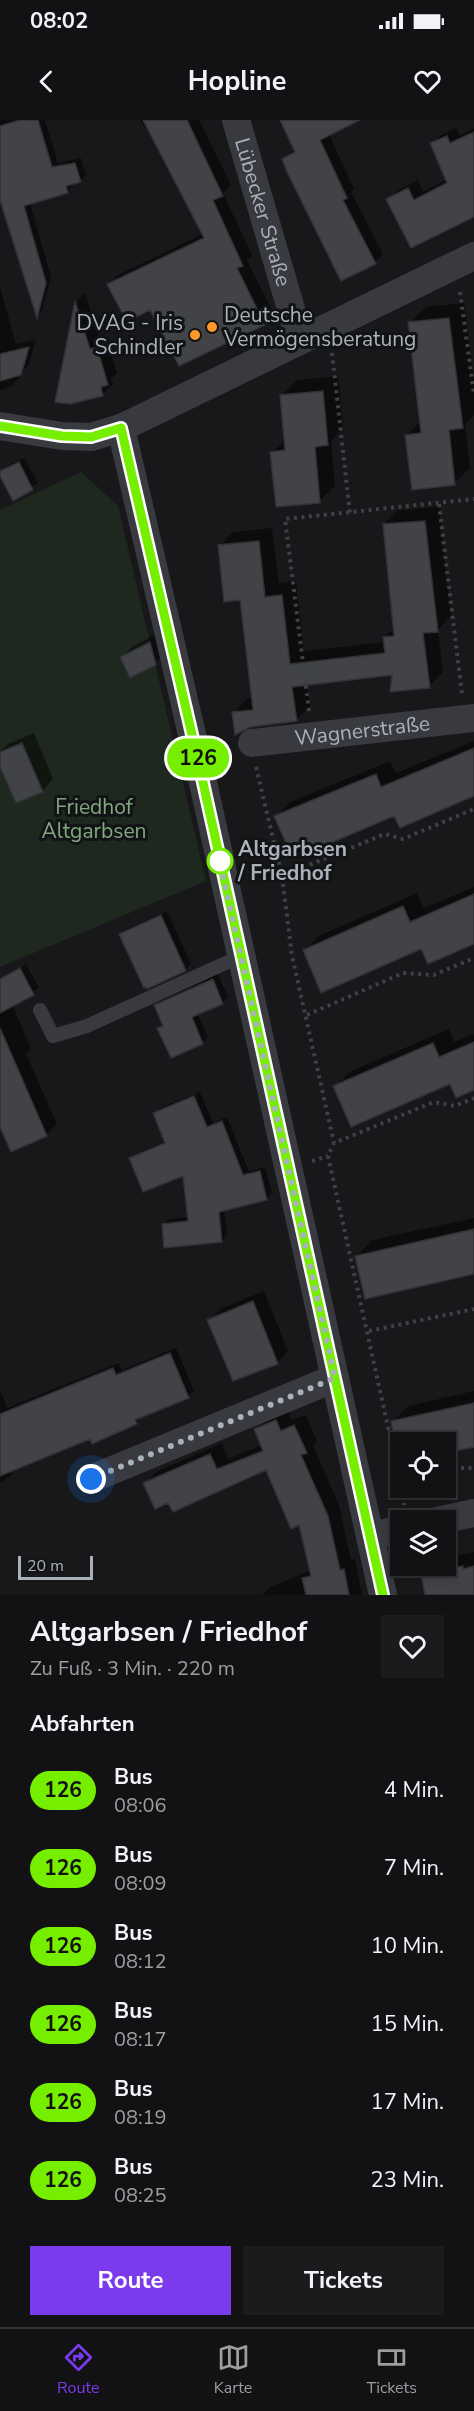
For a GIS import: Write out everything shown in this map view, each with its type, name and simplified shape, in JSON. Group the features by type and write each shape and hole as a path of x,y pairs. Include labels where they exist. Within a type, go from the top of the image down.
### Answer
{"street":[{"name":"Lübecker Straße","path":"236,120 300,340"},
{"path":"0,426 62,436 91,437 121,428 465,260"},
{"path":"121,428 198,758 383,1595"},
{"name":"Wagnerstraße","path":"252,743 470,718"},
{"path":"91,1479 335,1378"},
{"path":"456,1517 474,1513"},
{"path":"370,1537 390,1532"}],"lane":[{"path":"40,1010 53,1036 87,1026 241,956"}],"path":[{"path":"465,260 474,394"},
{"path":"329,325 350,514"},
{"path":"312,736 285,519 350,514 474,499"},
{"path":"439,504 470,718"},
{"path":"252,743 263,803 282,876 292,956 334,1143 328,1156 392,1432"},
{"path":"282,876 385,834 402,839 474,809"},
{"path":"307,1015 403,973 434,975 474,958"},
{"path":"334,1143 434,1102 455,1106 474,1098"},
{"path":"369,1331 474,1309"},
{"path":"456,1468 474,1468"}],"green space":[{"name":"Friedhof Altgarbsen","path":"81,472 118,506 206,881 0,967 0,510"}],"building":[{"path":"20,120 38,120 52,167 75,163 81,182 66,186 68,193 24,206 46,283 37,318 0,200 0,126"},
{"path":"143,120 187,120 223,196 213,200 243,266 237,268 265,325 179,366 150,310 127,322 107,284 204,238"},
{"path":"280,120 360,120 320,140 347,198 343,200 376,264 341,281 282,159 295,152"},
{"path":"474,132 474,217 411,248 386,199 408,188 414,200 447,183 430,143 447,136 450,143"},
{"path":"75,301 90,349 97,347 108,385 101,387 103,396 70,404 55,402"},
{"path":"449,318 463,428 449,430 455,485 412,490 405,435 421,433 408,322"},
{"path":"29,347 21,375 0,381 0,354"},
{"path":"323,391 328,445 315,447 320,503 276,507 270,452 285,450 280,395"},
{"path":"19,462 33,490 13,501 0,476 0,471"},
{"path":"425,521 438,632 423,633 430,688 390,692 392,675 292,687 297,721 250,727 235,735 232,712 253,710 240,600 224,602 218,545 259,541 265,597 282,595 290,664 385,653 383,637 394,636 383,524"},
{"path":"150,642 156,665 130,678 120,657"},
{"path":"22,743 43,792 16,803 0,767 0,752"},
{"path":"474,748 474,796 400,828 394,816 293,859 274,816 376,774 381,787"},
{"path":"474,894 474,944 428,964 421,949 321,993 303,950 403,906 410,922"},
{"path":"161,915 186,971 147,989 144,988 119,934"},
{"path":"20,968 34,995 0,1013 0,979"},
{"path":"213,979 223,1004 192,1017 203,1044 171,1058 157,1028 163,1026 154,1005"},
{"path":"0,1028 47,1136 11,1152 0,1127"},
{"path":"474,1042 474,1090 456,1098 450,1084 351,1127 333,1086 433,1043 439,1057"},
{"path":"194,1096 207,1127 222,1121 243,1175 260,1171 267,1200 219,1212 222,1242 164,1248 162,1224 188,1221 183,1176 143,1192 129,1158 165,1143 153,1113"},
{"path":"474,1229 474,1274 365,1299 355,1256"},
{"path":"253,1301 278,1364 233,1381 207,1320"},
{"path":"170,1353 189,1398 135,1420 137,1424 92,1444 90,1439 0,1476 0,1414 113,1368 116,1375"},
{"path":"474,1403 474,1447 456,1451 456,1432 393,1432 391,1421"},
{"path":"276,1420 281,1431 294,1425 307,1453 301,1455 328,1516 340,1570 344,1569 349,1595 306,1595 302,1578 311,1576 299,1525 291,1529 266,1470 173,1512 168,1503 155,1509 143,1483 210,1454 217,1469 263,1451 254,1429"},
{"path":"463,1566 463,1569 474,1566 474,1595 425,1595 421,1576 456,1576 456,1567"}],"bus line":[{"name":"126","path":"0,426 62,436 91,437 121,428 200,769 383,1595"}],"place":[{"name":"Deutsche Vermögensberatung","path":"212,327"},
{"name":"DVAG - Iris Schindler","path":"195,335"},
{"name":"Altgarbsen / Friedhof","path":"220,861"}],"route":[{"path":"91,1479 335,1378 218,853 220,861"}]}
